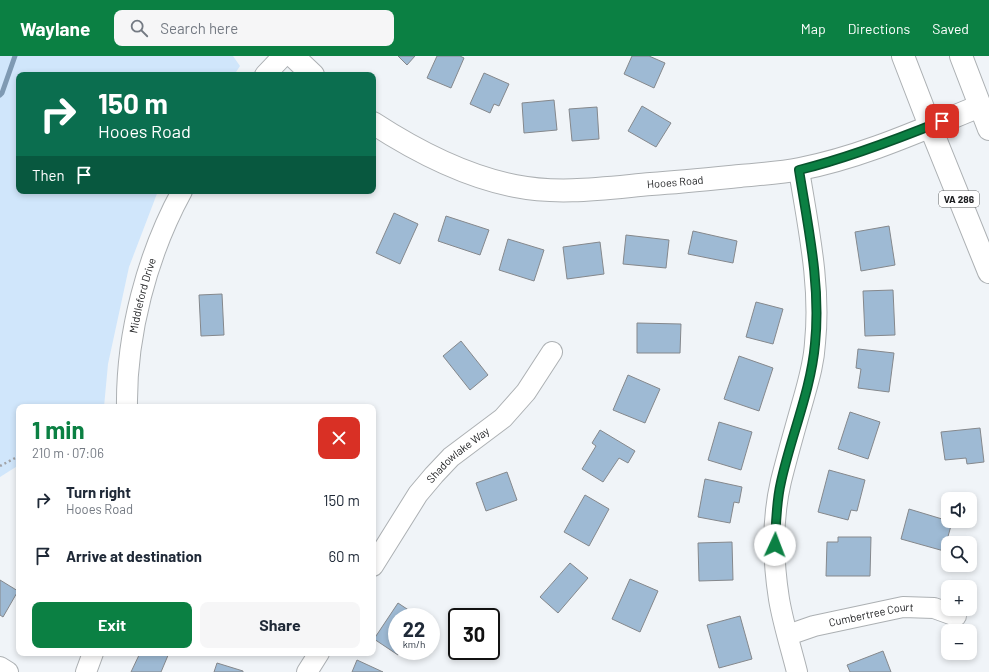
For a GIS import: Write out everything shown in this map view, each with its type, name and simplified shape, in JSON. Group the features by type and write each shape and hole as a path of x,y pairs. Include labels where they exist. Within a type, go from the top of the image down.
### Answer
{"main road":[{"path":"293,56 311,72"},
{"name":"VA 286","path":"903,56 989,272"},
{"path":"961,56 989,129"},
{"name":"Hooes Road","path":"376,125 434,158 466,172 513,186 538,190 570,190 612,188 799,170 860,153 980,106"}],"street":[{"path":"268,72 283,56"},
{"path":"797,672 779,600 776,581 775,545 776,515 781,483 811,369 817,318 815,273 799,170"},
{"name":"Middleford Drive","path":"127,404 129,366 136,318 151,262 173,207 180,194"},
{"name":"Shadowlake Way","path":"376,561 418,494 451,457 503,418 526,392 552,352"},
{"name":"Cumbertree Court","path":"788,635 814,626 903,607 934,608 941,611"},
{"path":"86,672 92,656"},
{"path":"307,672 317,656"},
{"path":"0,667 8,672"}],"path":[{"path":"0,466 16,458"}],"shaded area":[{"path":"0,56 233,56 240,66 236,72 16,72 16,194 157,194 129,267 108,364 104,404 16,404 16,467 0,477"}],"building":[{"path":"398,56 415,56 407,65"},
{"path":"437,56 460,56 464,58 451,88 427,78"},
{"path":"632,56 649,56 665,63 654,88 624,74"},
{"path":"484,73 509,84 499,106 494,104 490,113 470,104"},
{"path":"554,100 557,130 524,133 522,103"},
{"path":"642,106 671,123 656,147 628,131"},
{"path":"597,107 599,139 572,141 569,109"},
{"path":"394,213 418,224 400,264 376,253"},
{"path":"446,216 489,230 480,255 438,241"},
{"path":"889,226 895,265 861,271 855,232"},
{"path":"693,231 737,241 733,263 688,254"},
{"path":"626,235 669,240 666,268 623,264"},
{"path":"508,239 544,250 534,281 499,270"},
{"path":"600,242 604,274 567,279 563,247"},
{"path":"893,290 895,335 865,336 863,291"},
{"path":"222,294 224,335 201,336 199,295"},
{"path":"756,302 783,309 773,344 746,337"},
{"path":"637,323 681,324 680,353 637,353"},
{"path":"461,341 488,375 470,390 443,356"},
{"path":"858,349 894,353 889,392 858,388 861,369 856,368"},
{"path":"739,356 773,368 759,411 724,399"},
{"path":"628,375 660,389 645,423 613,410"},
{"path":"850,412 880,422 868,459 838,449"},
{"path":"719,422 752,432 741,470 708,460"},
{"path":"980,428 984,462 967,464 966,458 945,460 941,432"},
{"path":"600,430 635,451 628,463 619,458 603,482 582,469 596,446 592,443"},
{"path":"829,470 865,480 857,511 851,510 848,520 818,512"},
{"path":"507,472 517,500 486,511 476,483"},
{"path":"705,479 742,487 739,503 734,502 730,523 698,517"},
{"path":"585,495 609,509 589,546 564,532"},
{"path":"909,509 941,519 941,528 950,528 948,536 941,536 941,550 901,539"},
{"path":"838,537 871,537 870,576 826,576 827,542 838,542"},
{"path":"732,542 733,580 699,581 698,543"},
{"path":"570,563 588,578 558,613 540,597"},
{"path":"630,579 658,591 640,632 612,619"},
{"path":"0,580 16,590 16,594 3,617 0,615"},
{"path":"398,603 406,608 395,608"},
{"path":"740,616 752,659 719,668 707,625"},
{"path":"388,618 388,648 376,640 376,636"},
{"path":"883,651 891,672 850,672 847,665"},
{"path":"139,656 168,656 161,672 131,672"},
{"path":"357,660 383,672 352,672"},
{"path":"217,663 243,671 243,672 214,672"}],"waterway":[{"path":"0,95 15,56"}],"route":[{"path":"775,545 776,515 781,483 811,369 817,318 815,273 799,170 881,146 942,121"}]}
